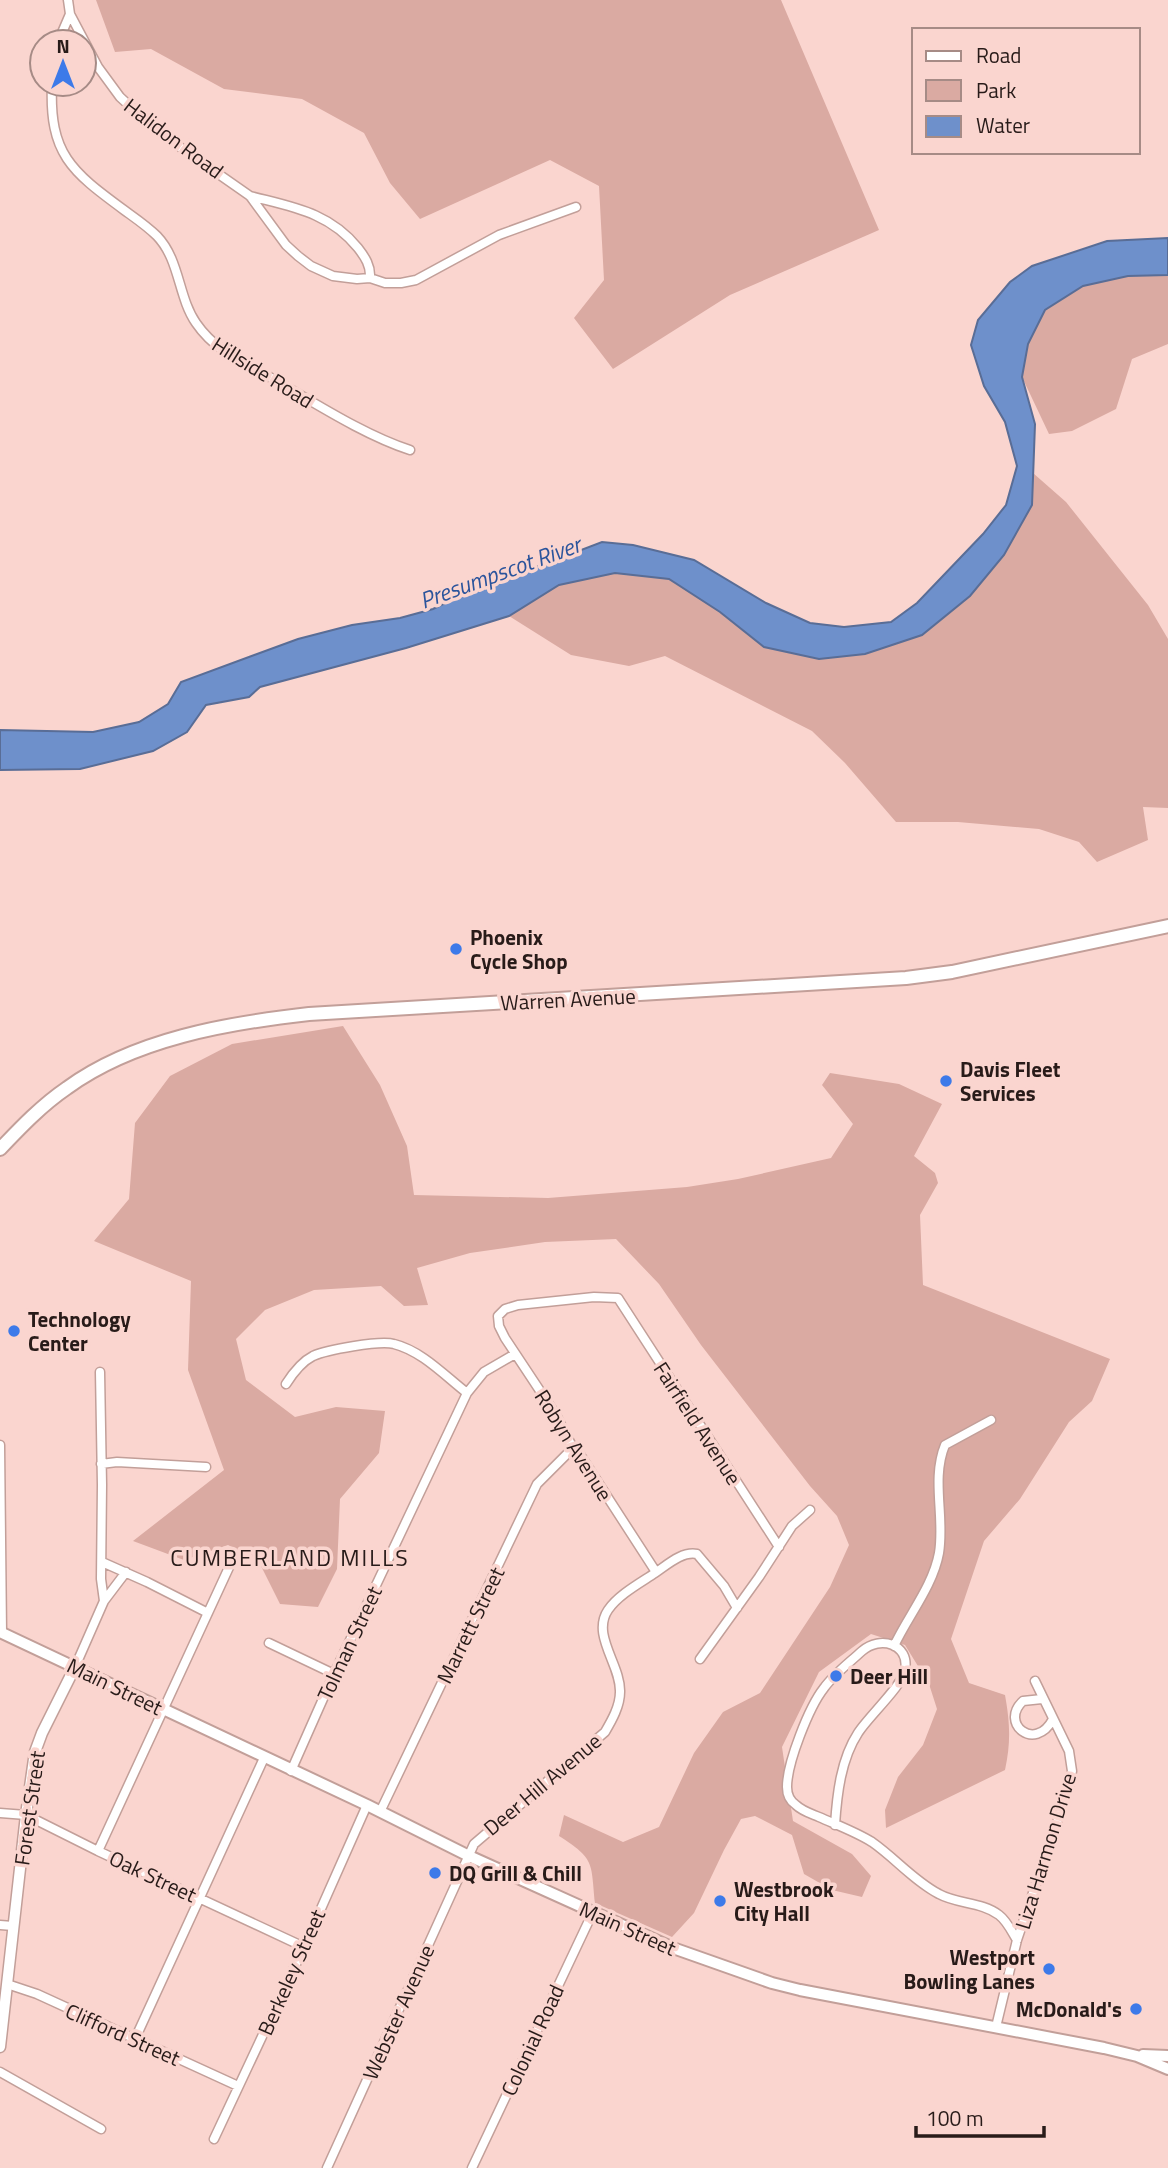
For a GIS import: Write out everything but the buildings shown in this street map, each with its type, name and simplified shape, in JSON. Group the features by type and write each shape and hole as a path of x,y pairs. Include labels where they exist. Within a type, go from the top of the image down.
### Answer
{"main road":[{"name":"Warren Avenue","path":"0,1149 27,1120 87,1074 138,1050 215,1028 309,1014 906,978 952,972 1168,926"},
{"name":"Main Street","path":"1,1632 469,1856 673,1948 772,1983 1137,2056 1168,2069"},
{"name":"Main Street","path":"1137,2056 1168,2056"}],"street":[{"name":"Halidon Road","path":"68,0 70,14 98,67 120,97 158,131 250,196 286,245 311,266 333,276 370,278 385,284 416,280 499,235 576,207"},
{"path":"64,28 70,14"},
{"name":"Hillside Road","path":"52,98 53,125 62,153 86,181 144,224 162,242 171,259 187,306 206,336 224,352 306,400 410,450"},
{"name":"Halidon Road","path":"250,196 304,209 338,229 352,240 363,254 371,272 370,278"},
{"name":"Fairfield Avenue","path":"498,1316 505,1309 518,1304 594,1297 618,1298 779,1547"},
{"name":"Robyn Avenue","path":"498,1316 499,1326 556,1415 573,1448 579,1452 656,1572"},
{"path":"286,1384 295,1371 313,1356 360,1345 393,1343 422,1357 467,1393"},
{"name":"Tolman Street","path":"291,1771 467,1393 484,1372 515,1354"},
{"name":"Forest Street","path":"0,2047 35,1752 104,1601 101,1578 100,1372"},
{"path":"894,1646 933,1573 939,1553 939,1476 945,1445 991,1420"},
{"path":"0,1445 1,1632"},
{"name":"Marrett Street","path":"380,1812 533,1492 549,1471 573,1448"},
{"path":"101,1464 117,1462 206,1467"},
{"path":"700,1659 792,1525 810,1510"},
{"path":"656,1572 683,1555 690,1552 697,1554 724,1586 737,1608"},
{"path":"102,1562 208,1613"},
{"path":"98,1851 231,1563"},
{"path":"104,1601 126,1572"},
{"name":"Deer Hill Avenue","path":"469,1856 478,1838 605,1732 621,1694 618,1674 607,1647 603,1626 605,1616 610,1607 656,1572"},
{"path":"835,1825 836,1799 849,1751 857,1733 897,1686 906,1669 905,1659 894,1646 879,1642 872,1644 840,1670 818,1697 802,1732 788,1780 790,1799 802,1810 835,1825 860,1835 874,1844 939,1895 998,1914 1017,1940"},
{"path":"269,1643 334,1674"},
{"name":"Liza Harmon Drive","path":"996,2027 1017,1940 1072,1771 1069,1751 1035,1681"},
{"path":"1042,1699 1029,1699 1019,1705 1016,1722 1023,1732 1034,1735 1045,1731 1052,1719"},
{"path":"135,2039 264,1758"},
{"name":"Berkeley Street","path":"214,2139 367,1805"},
{"name":"Oak Street","path":"0,1813 26,1815 304,1947"},
{"name":"Webster Avenue","path":"327,2168 469,1856"},
{"name":"Colonial Road","path":"472,2168 593,1913"},
{"path":"0,1925 13,1926"},
{"name":"Clifford Street","path":"7,1984 37,1994 238,2086"},
{"path":"0,2072 101,2129"}],"green space":[{"path":"96,0 781,0 879,230 730,295 613,369 574,318 604,280 599,186 550,160 420,219 390,183 364,133 302,99 224,89 151,49 115,52"},
{"path":"1168,275 1168,344 1132,359 1116,409 1072,431 1049,434 1022,377 1028,344 1045,310 1083,286 1128,276"},
{"path":"1033,473 1066,502 1148,605 1168,639 1168,808 1143,807 1148,840 1097,862 1079,842 1039,829 958,822 896,822 845,763 812,731 665,656 629,666 571,655 509,616 559,585 615,573 669,579 720,612 764,647 865,654 1032,505"},
{"path":"343,1026 380,1085 407,1146 414,1195 548,1198 687,1187 738,1179 831,1158 853,1124 822,1085 830,1073 899,1084 942,1104 914,1156 935,1173 938,1183 920,1215 923,1285 1110,1359 1092,1401 1069,1422 1020,1499 984,1541 951,1639 969,1683 1005,1695 1009,1732 1005,1770 886,1828 885,1810 898,1777 923,1745 937,1709 929,1684 905,1645 871,1634 819,1672 782,1747 793,1821 852,1854 871,1876 862,1897 832,1890 804,1874 792,1835 755,1816 741,1819 694,1913 672,1937 595,1903 589,1863 579,1850 559,1836 564,1815 623,1842 659,1827 694,1753 723,1712 760,1693 830,1587 849,1545 837,1516 810,1486 701,1345 659,1284 616,1239 545,1242 470,1253 417,1268 428,1305 404,1306 381,1286 314,1290 265,1310 236,1339 246,1380 295,1417 336,1407 385,1411 379,1453 340,1499 337,1569 318,1607 280,1604 258,1560 228,1545 184,1560 133,1541 224,1470 188,1370 191,1281 94,1241 129,1199 135,1123 170,1076 232,1044"}],"water":[{"path":"1168,238 1168,275 1128,276 1083,286 1045,310 1028,344 1022,377 1035,424 1032,505 1004,555 970,596 922,635 865,654 819,659 764,647 720,612 669,579 615,573 559,585 509,616 406,648 260,687 249,697 206,705 187,732 153,751 80,769 0,770 0,730 93,732 139,722 168,704 181,682 298,639 433,609 499,577 542,565 602,542 633,545 694,560 766,603 810,623 844,627 891,622 917,603 983,534 1006,505 1017,466 1005,422 984,386 971,345 978,320 1010,282 1032,266 1107,241"}],"place":[{"name":"Phoenix Cycle Shop","path":"456,949"},
{"name":"Davis Fleet Services","path":"946,1081"},
{"name":"Technology Center","path":"14,1331"},
{"name":"Deer Hill","path":"836,1676"},
{"name":"DQ Grill & Chill","path":"435,1873"},
{"name":"Westbrook City Hall","path":"720,1901"},
{"name":"Westport Bowling Lanes","path":"1049,1969"},
{"name":"McDonald's","path":"1136,2009"}],"district":[{"name":"CUMBERLAND MILLS","path":"290,1557"}],"water label":[{"name":"Presumpscot River","path":"500,572"}]}
